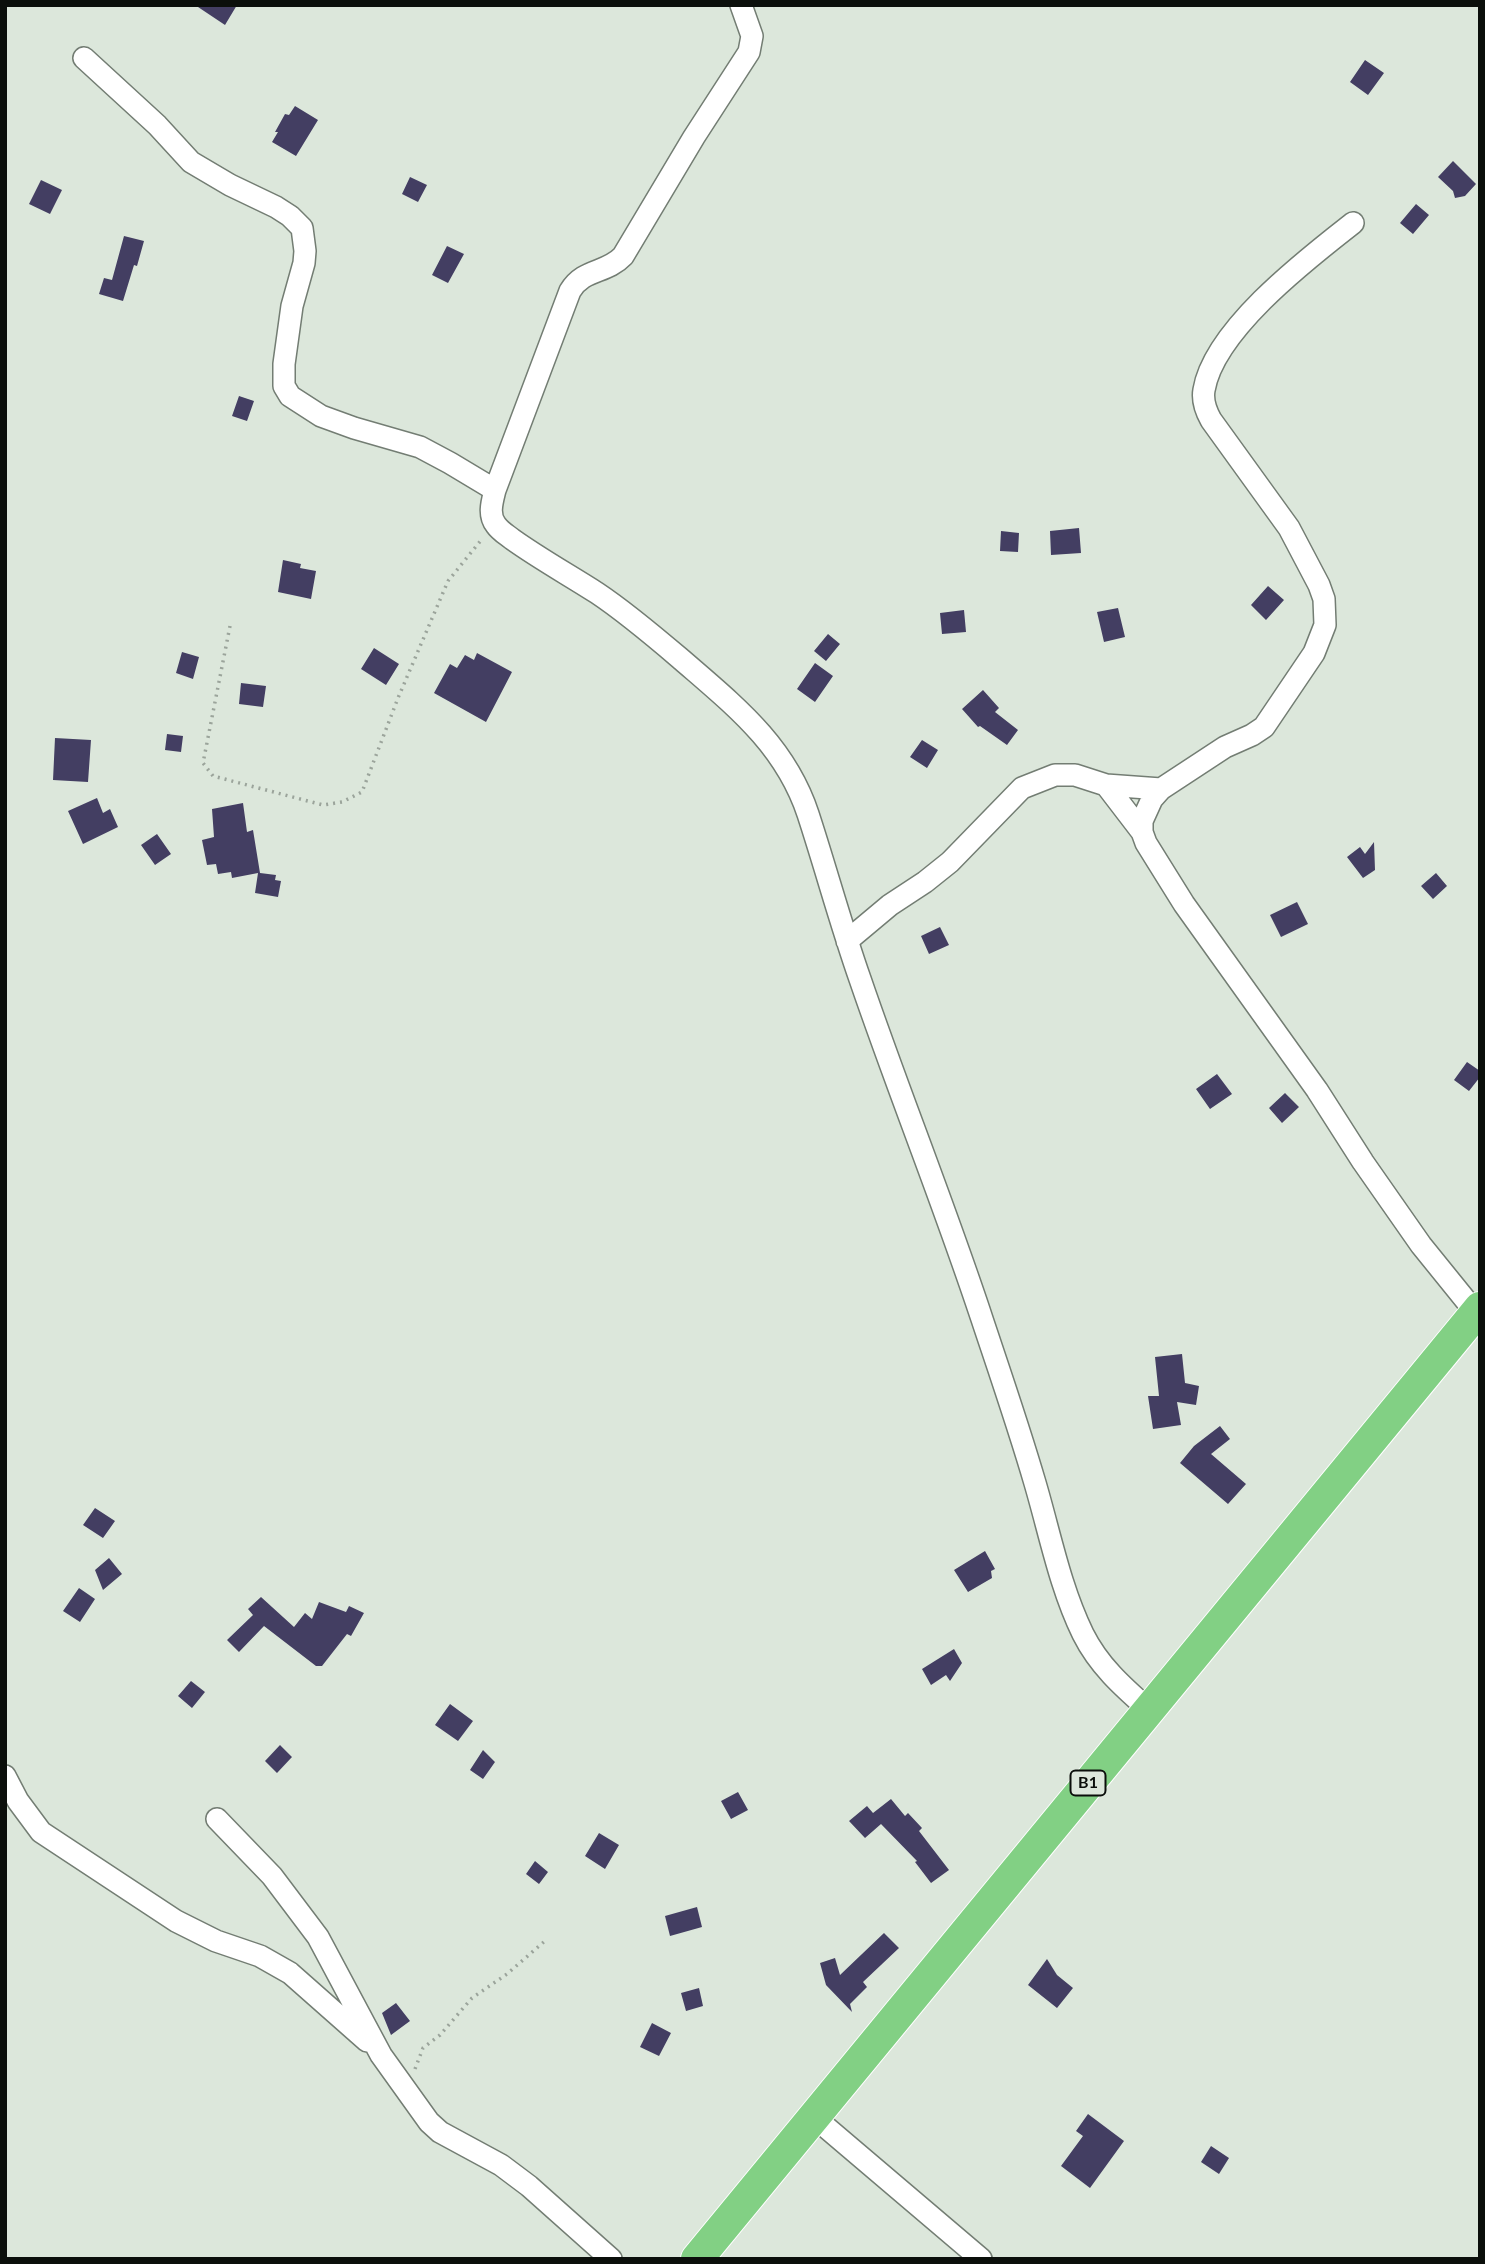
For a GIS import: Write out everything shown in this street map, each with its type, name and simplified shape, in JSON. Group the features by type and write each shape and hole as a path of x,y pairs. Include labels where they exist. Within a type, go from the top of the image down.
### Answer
{"highway":[{"name":"B1","path":"696,2259 1478,1310"}],"street":[{"path":"741,5 752,36 749,52 694,137 623,256 617,263 587,274 574,284 495,490 491,511 498,528 642,626 746,716 772,745 790,772 807,811 847,941 930,1167 981,1317 1027,1454 1055,1557 1074,1612 1092,1650 1104,1667 1149,1710"},
{"path":"84,58 157,125 191,162 276,207 302,228 304,263 292,306 284,365 284,386 290,396 321,416 420,447 495,490"},
{"path":"1142,832 1146,810 1161,789 1225,747 1252,736 1265,727 1321,639 1326,612 1319,585 1289,528 1206,411 1204,390 1223,347 1250,313 1298,266 1353,223"},
{"path":"847,941 890,905 950,862 1021,788 1055,775 1075,775 1106,785 1161,789"},
{"path":"1106,785 1142,832 1184,904 1317,1090 1421,1245 1478,1310"},
{"path":"5,1776 18,1801 41,1832 176,1921 216,1941 260,1956 290,1973 381,2055"},
{"path":"217,1819 272,1876 318,1937 381,2055 421,2112 440,2132 501,2165 529,2186 611,2259"},
{"path":"814,2117 981,2259"}],"path":[{"path":"230,626 203,763 213,776 323,805 342,802 362,792 389,719 448,581 484,536 498,528"},
{"path":"407,2092 423,2048 440,2035 472,1998 507,1974 546,1940"}],"building":[{"path":"195,5 237,5 225,25"},
{"path":"1365,60 1384,73 1368,95 1350,82"},
{"path":"295,106 318,120 296,156 272,142 285,114 289,115"},
{"path":"1453,161 1476,184 1465,196 1455,198 1453,191 1438,177"},
{"path":"410,177 427,185 418,202 402,194"},
{"path":"41,180 62,190 50,214 29,204"},
{"path":"1416,204 1429,215 1413,234 1400,223"},
{"path":"124,236 144,241 123,301 99,294 104,278 112,280"},
{"path":"447,246 464,254 448,283 432,275"},
{"path":"239,396 254,401 247,421 232,416"},
{"path":"1079,528 1081,553 1051,555 1050,531"},
{"path":"1001,531 1019,533 1018,552 1000,551"},
{"path":"283,560 301,564 300,568 316,571 311,599 278,592"},
{"path":"1268,586 1284,600 1266,620 1251,605"},
{"path":"1118,608 1125,637 1104,642 1097,612"},
{"path":"964,610 966,632 942,634 940,613"},
{"path":"828,634 840,644 826,661 814,651"},
{"path":"374,648 399,664 386,685 361,669"},
{"path":"182,652 199,657 193,679 176,673"},
{"path":"477,653 512,672 486,722 434,693 450,664 457,668 465,655 474,660"},
{"path":"815,663 833,676 815,702 797,689"},
{"path":"241,683 266,686 263,707 239,704"},
{"path":"983,690 999,708 995,712 1018,730 1007,745 978,727 962,709"},
{"path":"167,734 183,736 181,752 165,750"},
{"path":"55,738 91,740 88,782 53,780"},
{"path":"922,740 938,750 927,768 910,757"},
{"path":"97,798 103,813 110,809 118,827 83,844 68,811"},
{"path":"243,803 247,832 253,830 260,873 276,875 275,880 281,881 278,897 255,893 258,873 232,878 231,872 218,874 216,864 207,865 202,840 214,837 212,809"},
{"path":"157,834 171,854 155,865 141,845"},
{"path":"1374,842 1375,870 1363,878 1347,857 1360,847 1365,854"},
{"path":"1436,873 1447,886 1433,899 1421,886"},
{"path":"1297,902 1308,924 1281,937 1270,915"},
{"path":"940,927 949,945 929,954 921,936"},
{"path":"1467,1062 1480,1071 1480,1077 1469,1091 1454,1080"},
{"path":"1217,1074 1232,1094 1210,1109 1196,1089"},
{"path":"1285,1093 1299,1107 1282,1123 1269,1108"},
{"path":"1182,1354 1185,1383 1199,1386 1196,1405 1177,1402 1181,1425 1153,1429 1148,1396 1159,1396 1155,1357"},
{"path":"1220,1426 1230,1439 1211,1454 1246,1484 1228,1504 1180,1463 1194,1446"},
{"path":"95,1508 115,1521 103,1538 83,1525"},
{"path":"985,1551 995,1569 991,1571 992,1578 968,1592 954,1570"},
{"path":"109,1558 122,1574 103,1590 95,1570"},
{"path":"79,1588 95,1599 80,1622 63,1611"},
{"path":"261,1597 294,1627 305,1613 312,1619 319,1602 346,1612 349,1606 364,1613 351,1636 347,1634 322,1666 316,1666 264,1626 239,1652 227,1640 253,1615 248,1609"},
{"path":"954,1649 962,1663 950,1681 946,1675 931,1685 922,1669"},
{"path":"191,1681 205,1692 192,1708 178,1696"},
{"path":"450,1704 473,1721 458,1741 435,1725"},
{"path":"280,1745 292,1757 277,1773 265,1761"},
{"path":"483,1750 495,1762 483,1779 470,1770"},
{"path":"738,1792 748,1810 731,1819 721,1801"},
{"path":"891,1799 905,1816 908,1813 922,1828 919,1831 949,1870 931,1883 915,1862 917,1861 881,1824 865,1838 849,1821 867,1806 873,1813"},
{"path":"599,1833 619,1845 605,1869 585,1856"},
{"path":"535,1861 548,1872 539,1884 526,1874"},
{"path":"697,1907 702,1927 670,1936 665,1916"},
{"path":"884,1933 899,1948 863,1982 867,1987 850,2004 852,2012 826,1985 820,1963 835,1958 840,1975"},
{"path":"1047,1959 1057,1975 1073,1988 1057,2008 1028,1985"},
{"path":"699,1988 703,2006 686,2011 681,1993"},
{"path":"396,2003 410,2021 391,2035 382,2013"},
{"path":"652,2023 671,2033 659,2056 640,2047"},
{"path":"1088,2114 1124,2141 1090,2188 1061,2166 1083,2136 1076,2131"},
{"path":"1211,2146 1229,2158 1219,2174 1201,2162"}]}
